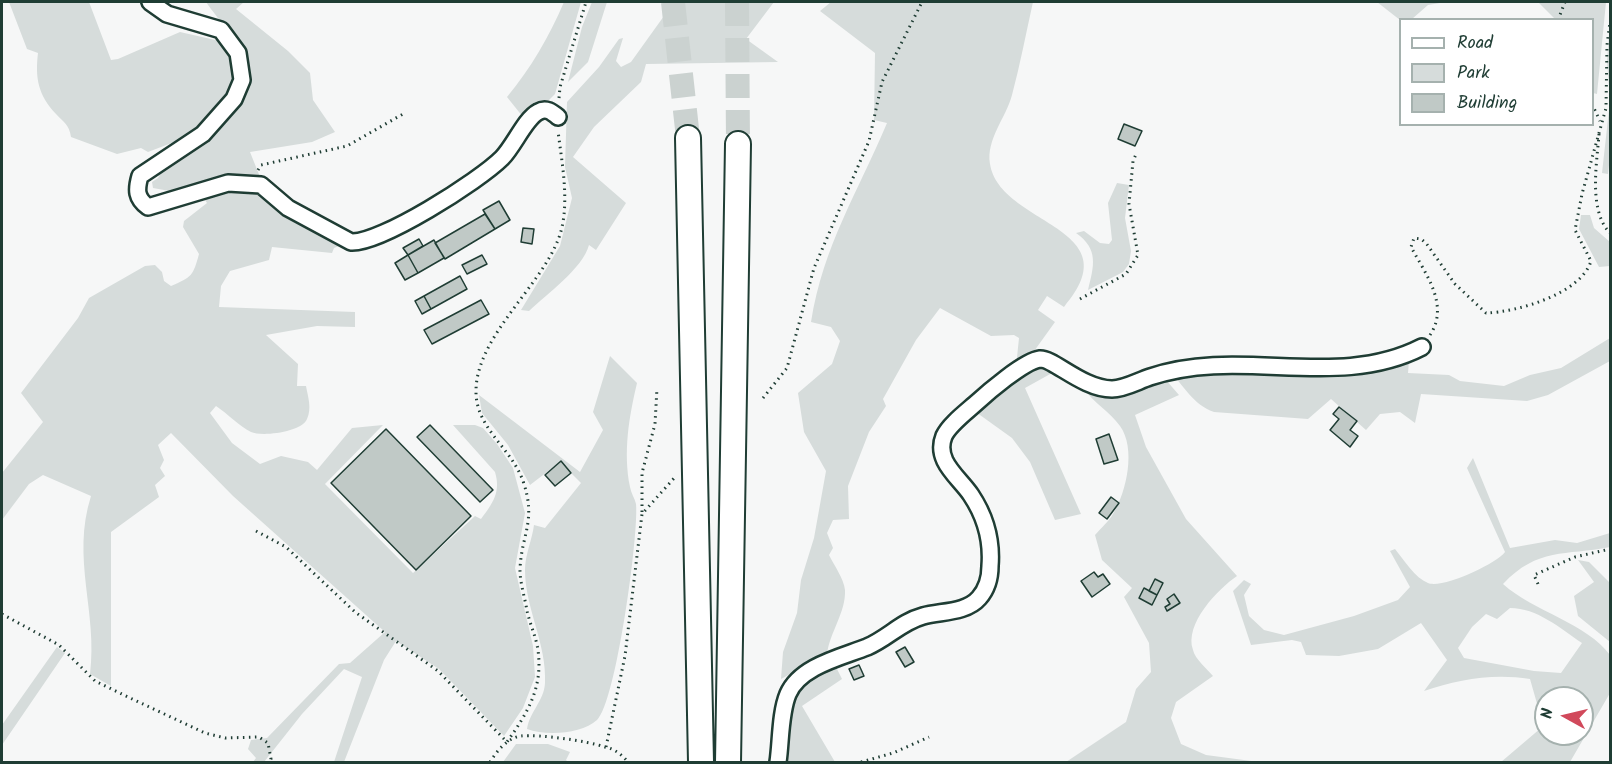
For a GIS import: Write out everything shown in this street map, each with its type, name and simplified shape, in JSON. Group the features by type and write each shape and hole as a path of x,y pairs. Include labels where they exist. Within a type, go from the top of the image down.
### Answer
{"highway":[{"path":"688,138 701,762"},
{"path":"728,762 738,144"}],"street":[{"path":"150,2 167,14 221,30 238,53 242,80 234,99 203,134 140,176 136,188 140,201 148,207 228,183 261,185 288,208 351,242 362,243 406,221 484,173 515,143 532,115 541,110 550,110 558,117"},
{"path":"778,762 787,696 794,684 837,657 875,642 898,626 927,615 966,606 979,598 989,581 989,534 971,495 955,478 941,454 944,435 982,397 1021,369 1040,359 1046,360 1087,384 1113,389 1168,371 1203,364 1241,363 1279,368 1352,366 1401,358 1422,347"}],"path":[{"path":"490,762 528,711 540,679 538,649 527,610 520,570 530,518 522,477 507,451 479,414 476,389 480,367 491,343 540,274 559,239 564,220 558,117 560,87 586,2"},
{"path":"763,398 787,368 814,268 869,141 882,82 922,2"},
{"path":"1559,18 1565,2"},
{"path":"1422,347 1433,331 1437,315 1436,296 1411,247 1414,238 1421,238 1426,243 1455,284 1486,313 1504,312 1533,305 1568,287 1588,273 1591,261 1575,230 1600,122 1606,108 1606,45 1611,22"},
{"path":"1594,107 1600,122 1597,160 1598,204 1601,220 1611,233"},
{"path":"261,185 256,174 261,165 347,146 403,114"},
{"path":"1080,299 1126,274 1138,255 1129,204 1133,160 1137,152"},
{"path":"606,747 625,656 642,514 642,473 655,423 657,388"},
{"path":"642,514 681,470"},
{"path":"256,531 286,547 315,577 356,612 438,671 507,742"},
{"path":"1538,584 1534,575 1575,557 1611,549"},
{"path":"2,614 59,645 95,681 128,697 205,733 225,738 260,736 268,743 271,759 269,762"},
{"path":"507,742 521,736 570,740 606,747 621,754 628,762"},
{"path":"861,762 893,753 929,737"}],"green space":[{"path":"9,2 89,2 111,60 180,32 224,42 228,44 239,74 215,118 182,139 148,152 141,148 117,154 71,137 67,126 45,100 39,86 38,53 27,49"},
{"path":"206,2 244,2 236,9 288,51 310,73 313,100 335,132 312,142 250,152 266,192 341,245 334,248 332,253 272,247 269,260 230,271 221,286 219,307 355,312 355,327 317,326 266,335 298,364 297,386 306,386 309,402 309,411 304,423 290,430 272,434 256,433 242,427 216,406 210,413 232,443 260,464 281,456 308,462 317,470 352,428 383,425 325,484 413,573 475,516 481,519 492,502 497,486 495,472 453,425 475,425 483,428 513,468 525,513 515,568 533,646 535,677 523,708 504,736 439,669 396,641 384,660 344,762 334,762 362,677 344,669 302,714 264,762 253,762 256,758 248,749 251,740 267,738 339,664 350,663 385,632 233,496 171,433 158,445 164,460 160,468 165,476 155,485 159,497 111,532 111,686 90,674 91,629 84,542 91,496 43,475 29,484 2,520 2,473 43,422 21,393 78,318 89,298 145,266 155,265 162,272 164,281 171,286 188,278 195,267 199,254 183,227 184,221 207,203 203,197 153,188 152,182 158,178 165,164 191,149 248,71 237,44"},
{"path":"564,2 581,2 555,94 527,122 507,97 539,52"},
{"path":"592,2 607,2 588,62 568,82 582,27"},
{"path":"674,2 774,2 746,39 778,62 646,64 641,82 594,127 573,157 626,203 596,250 589,245 580,263 564,280 529,311 521,310 560,246 572,198 565,167 567,102 599,67 619,39 623,38 616,61 621,67 631,62"},
{"path":"831,2 1033,2 1012,95 991,146 990,164 999,185 1016,201 1057,228 1074,243 1083,259 1081,280 1064,307 1047,296 1038,310 1055,322 1032,354 1016,367 1019,338 1014,335 991,336 940,308 916,340 883,399 886,406 869,432 848,486 849,519 833,520 827,533 833,548 829,555 841,577 845,598 827,654 781,679 783,652 797,613 801,580 814,538 826,471 804,432 798,393 832,364 840,341 831,327 811,322 824,269 833,244 887,123 874,120 875,53 820,11"},
{"path":"1377,2 1446,2 1428,5 1413,18 1399,19"},
{"path":"1538,2 1606,2 1597,94 1594,93 1594,18 1554,18"},
{"path":"1610,20 1610,101 1607,61"},
{"path":"1610,101 1610,156 1608,174 1602,173"},
{"path":"1117,183 1129,185 1125,218 1131,251 1129,264 1123,272 1088,290 1093,258 1088,245 1076,233 1084,231 1100,243 1109,244 1112,240 1108,203"},
{"path":"1581,215 1590,215 1594,228 1610,242 1610,266 1599,267 1579,229"},
{"path":"1610,338 1610,361 1548,395 1527,401 1421,394 1415,423 1400,412 1380,414 1366,430 1331,399 1308,419 1214,412 1200,405 1171,372 1246,368 1267,374 1337,372 1390,368 1409,361 1408,373 1449,375 1460,381 1504,386 1530,375 1561,368"},
{"path":"610,356 637,383 629,422 627,448 628,474 636,504 636,521 625,617 612,683 597,720 573,731 544,733 527,729 544,689 545,669 528,598 526,559 534,525 545,528 581,483 560,462 530,485 508,445 482,413 479,395 580,472 603,430 593,412"},
{"path":"1037,364 1061,368 1025,388 1081,514 1055,520 1030,462 1012,438 973,410"},
{"path":"1166,380 1179,395 1135,415 1146,447 1186,519 1237,576 1212,598 1193,629 1194,653 1213,676 1176,702 1171,718 1181,744 1206,755 1259,762 1066,762 1126,722 1136,689 1151,672 1149,643 1124,597 1132,588 1102,560 1095,535 1118,505 1126,482 1128,446 1120,426 1084,389"},
{"path":"1473,458 1510,548 1555,540 1577,543 1610,533 1610,547 1540,558 1516,572 1503,584 1515,594 1588,635 1610,655 1610,693 1594,721 1594,686 1534,686 1534,693 1530,679 1490,677 1450,683 1424,691 1447,660 1421,623 1378,649 1339,656 1306,655 1301,642 1292,640 1251,645 1233,591 1244,580 1251,584 1244,595 1249,616 1264,630 1284,635 1354,616 1398,600 1410,587 1390,551 1395,549 1423,581 1435,584 1468,574 1491,563 1505,552 1467,468","holes":["1510,608 1539,615 1582,643 1561,673 1534,671 1464,658 1458,648 1472,627 1486,614 1497,619"]},
{"path":"1578,560 1589,562 1610,583 1610,642 1578,616 1574,596 1594,582"},
{"path":"57,647 65,653 2,745 2,725"},
{"path":"834,663 842,679 802,706 835,762 785,762 793,693 806,679"},
{"path":"1534,734 1534,746 1579,746 1570,762 1501,762"},
{"path":"516,744 548,744 570,752 566,760 568,762 503,762"}],"building":[{"path":"1124,124 1142,131 1135,146 1118,139"},
{"path":"499,201 510,220 495,229 483,210"},
{"path":"485,214 495,229 445,259 435,243"},
{"path":"523,228 534,229 532,244 521,242"},
{"path":"419,239 423,246 408,255 403,248"},
{"path":"434,240 444,258 418,273 408,255"},
{"path":"408,255 418,273 405,280 395,263"},
{"path":"482,255 487,264 467,274 462,265"},
{"path":"460,276 467,289 431,309 424,296"},
{"path":"424,296 431,309 422,314 415,301"},
{"path":"481,300 489,314 432,344 424,330"},
{"path":"1339,407 1357,421 1350,430 1358,436 1350,447 1330,430 1339,419 1333,414"},
{"path":"430,425 493,490 480,502 417,437"},
{"path":"386,429 471,516 416,570 331,483"},
{"path":"1109,434 1118,460 1104,464 1096,439"},
{"path":"561,461 571,473 555,486 545,475"},
{"path":"1111,497 1119,503 1107,519 1099,513"},
{"path":"1094,572 1098,577 1103,574 1110,584 1092,597 1081,581"},
{"path":"1155,579 1163,583 1157,595 1149,591"},
{"path":"1144,588 1157,595 1152,605 1139,598"},
{"path":"1174,594 1180,603 1167,611 1165,607 1170,604 1167,599"},
{"path":"905,647 914,662 905,667 896,652"},
{"path":"859,665 864,676 854,680 849,669"}],"tunnel":[{"path":"673,2 688,138"},
{"path":"737,2 738,144"}]}
